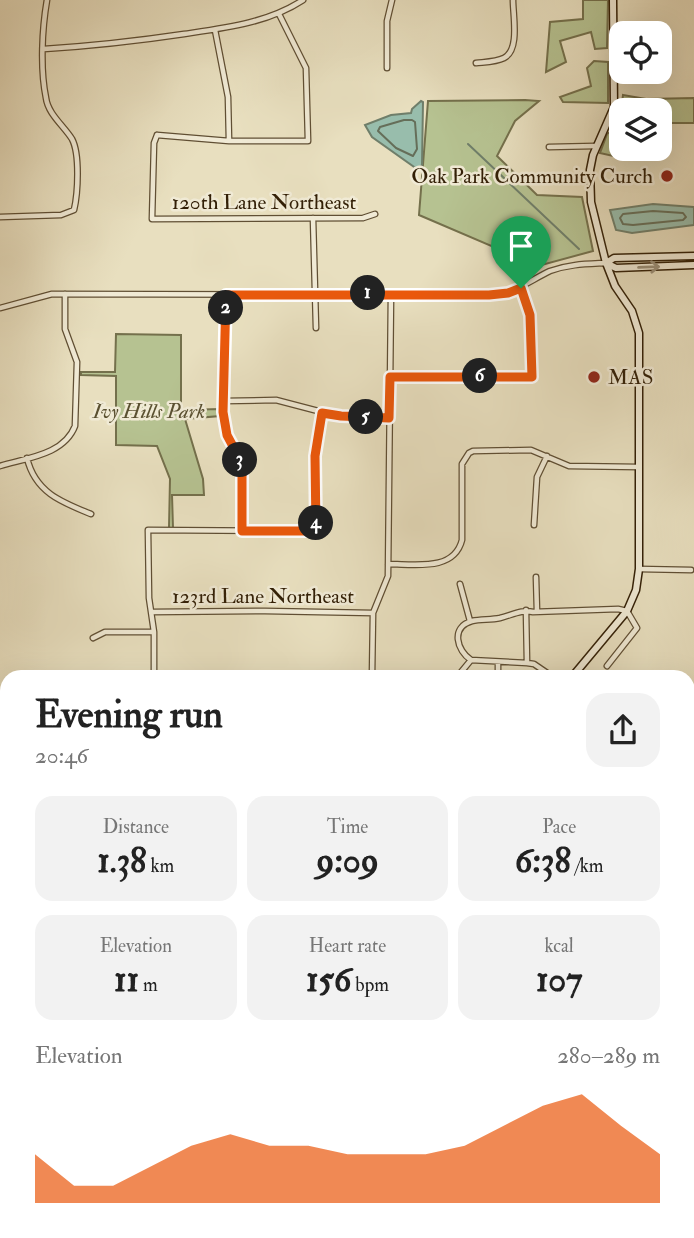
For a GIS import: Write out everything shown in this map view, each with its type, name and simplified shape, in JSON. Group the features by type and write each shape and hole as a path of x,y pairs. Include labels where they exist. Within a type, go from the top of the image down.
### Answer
{"street":[{"path":"0,216 61,215 73,210 76,201 77,157 74,142 49,109 46,99 44,49 47,0"},
{"path":"44,49 109,44 243,25 279,14 303,0"},
{"path":"387,68 387,21 392,0"},
{"path":"476,63 502,59 510,53 513,43 513,0"},
{"path":"578,670 627,611 636,590 639,569 639,333 632,312 615,286 606,263 591,202 590,170 595,146 614,107 613,0"},
{"path":"215,30 228,97 229,141 307,141 306,68 279,14"},
{"name":"120th Lane Northeast","path":"229,141 155,133 152,219 363,218 375,214"},
{"path":"549,146 595,146"},
{"path":"313,219 316,328"},
{"path":"0,308 43,296 65,294 489,295 508,293 562,267 606,263 614,258 694,256"},
{"path":"606,263 616,268 694,265"},
{"path":"390,377 532,377 530,315 521,288"},
{"path":"372,670 373,613 387,584 391,293"},
{"path":"0,466 51,451 68,439 76,421 76,355 65,328 65,294"},
{"path":"226,295 223,401 227,435 242,463 242,531"},
{"path":"223,401 276,400 322,413 389,418"},
{"path":"154,670 148,530 316,531 315,456 322,413"},
{"path":"388,564 438,564 454,556 462,540 462,464 469,453 478,450 524,449 569,466 639,467"},
{"path":"534,526 537,477 547,456"},
{"path":"27,458 40,487 91,514"},
{"path":"639,569 691,570"},
{"path":"536,576 537,612"},
{"path":"460,584 470,621"},
{"path":"543,670 527,663 471,660 463,654 458,635 470,621 497,618 527,610 627,611 637,628 607,666"},
{"path":"527,610 527,663"},
{"name":"123rd Lane Northeast","path":"152,612 373,613"},
{"name":"123rd Lane Northeast","path":"93,639 105,632 154,632"},
{"path":"463,670 471,660"},
{"path":"498,662 498,670"}],"green space":[{"path":"583,0 608,0 607,48 595,49 591,32 560,41 566,62 546,72 550,22 583,19"},
{"path":"594,61 608,62 608,103 563,102 560,97 591,86 587,68"},
{"path":"672,98 694,98 694,123 672,123"},
{"path":"428,101 539,101 515,121 497,156 537,195 582,197 593,251 527,269 501,250 419,215"},
{"path":"609,133 609,155 600,153"},
{"name":"Ivy Hills Park","path":"116,334 181,335 181,410 220,409 220,416 185,419 203,479 204,495 172,495 173,528 169,528 170,479 157,446 116,445 116,376 81,375 81,372 115,372"}],"water":[{"path":"421,101 422,165 417,169 372,137 365,125 391,115 411,113"},
{"path":"653,204 694,207 694,225 632,233 616,230 610,210"}],"waterway":[{"path":"468,144 579,249"}],"place":[{"name":"Oak Park Community Curch","path":"667,176"},
{"name":"MAS","path":"594,377"}],"route":[{"path":"521,288 530,315 532,377 390,377 389,418 322,413 315,456 316,531 242,531 242,463 227,435 223,412 226,295 499,295 521,288"}]}
